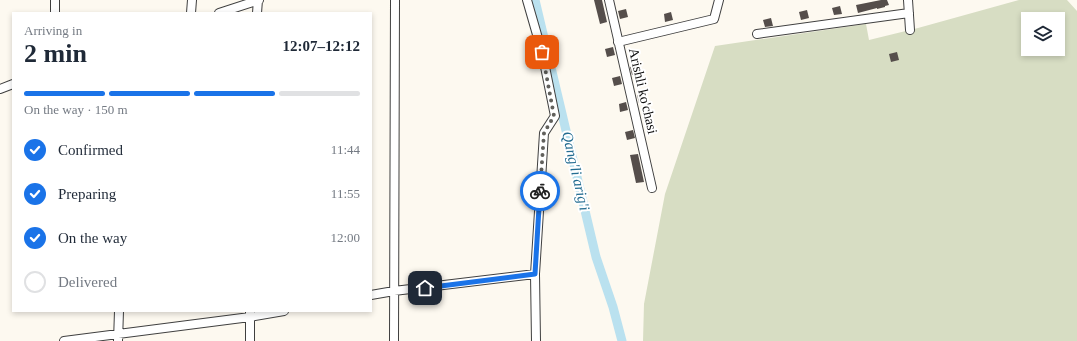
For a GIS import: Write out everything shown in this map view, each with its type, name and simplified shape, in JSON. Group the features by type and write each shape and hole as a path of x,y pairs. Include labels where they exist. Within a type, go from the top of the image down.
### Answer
{"street":[{"path":"55,0 55,12"},
{"path":"191,12 192,0"},
{"path":"222,12 258,0 257,12"},
{"path":"394,341 395,0"},
{"path":"527,0 542,52 554,116 544,133 535,274 536,341"},
{"name":"Arishli ko'chasi","path":"609,0 652,188"},
{"path":"618,42 714,19 719,0"},
{"path":"908,0 910,30"},
{"path":"757,34 909,14"},
{"path":"0,89 12,84"},
{"path":"372,296 394,291 535,274"},
{"path":"119,337 120,312"},
{"path":"64,341 119,337 250,314 273,312"},
{"path":"250,314 250,341"}],"green space":[{"path":"1019,0 1067,0 1077,11 1077,341 643,341 644,304 665,194 715,46 866,24 869,40"}],"building":[{"path":"594,0 602,0 607,22 600,24"},
{"path":"887,0 889,5 858,13 856,5"},
{"path":"840,6 842,14 834,15 832,8"},
{"path":"626,9 628,17 620,19 618,11"},
{"path":"807,10 809,18 801,20 799,12"},
{"path":"671,12 673,20 665,22 664,14"},
{"path":"771,18 773,26 765,27 763,20"},
{"path":"613,47 615,55 607,57 605,49"},
{"path":"897,52 899,60 891,62 889,54"},
{"path":"637,65 639,73 632,75 630,67"},
{"path":"620,76 622,84 614,86 612,78"},
{"path":"645,93 646,101 639,103 637,95"},
{"path":"626,102 628,110 620,112 619,104"},
{"path":"633,130 635,138 627,140 625,132"},
{"path":"638,154 644,182 636,183 630,155"}],"waterway":[{"name":"Qang'li arig'i","path":"535,0 596,257 613,307 622,341"}],"way so far":[{"path":"540,191 544,133 554,116 542,52"}],"route":[{"path":"425,288 535,274 540,191"}]}
